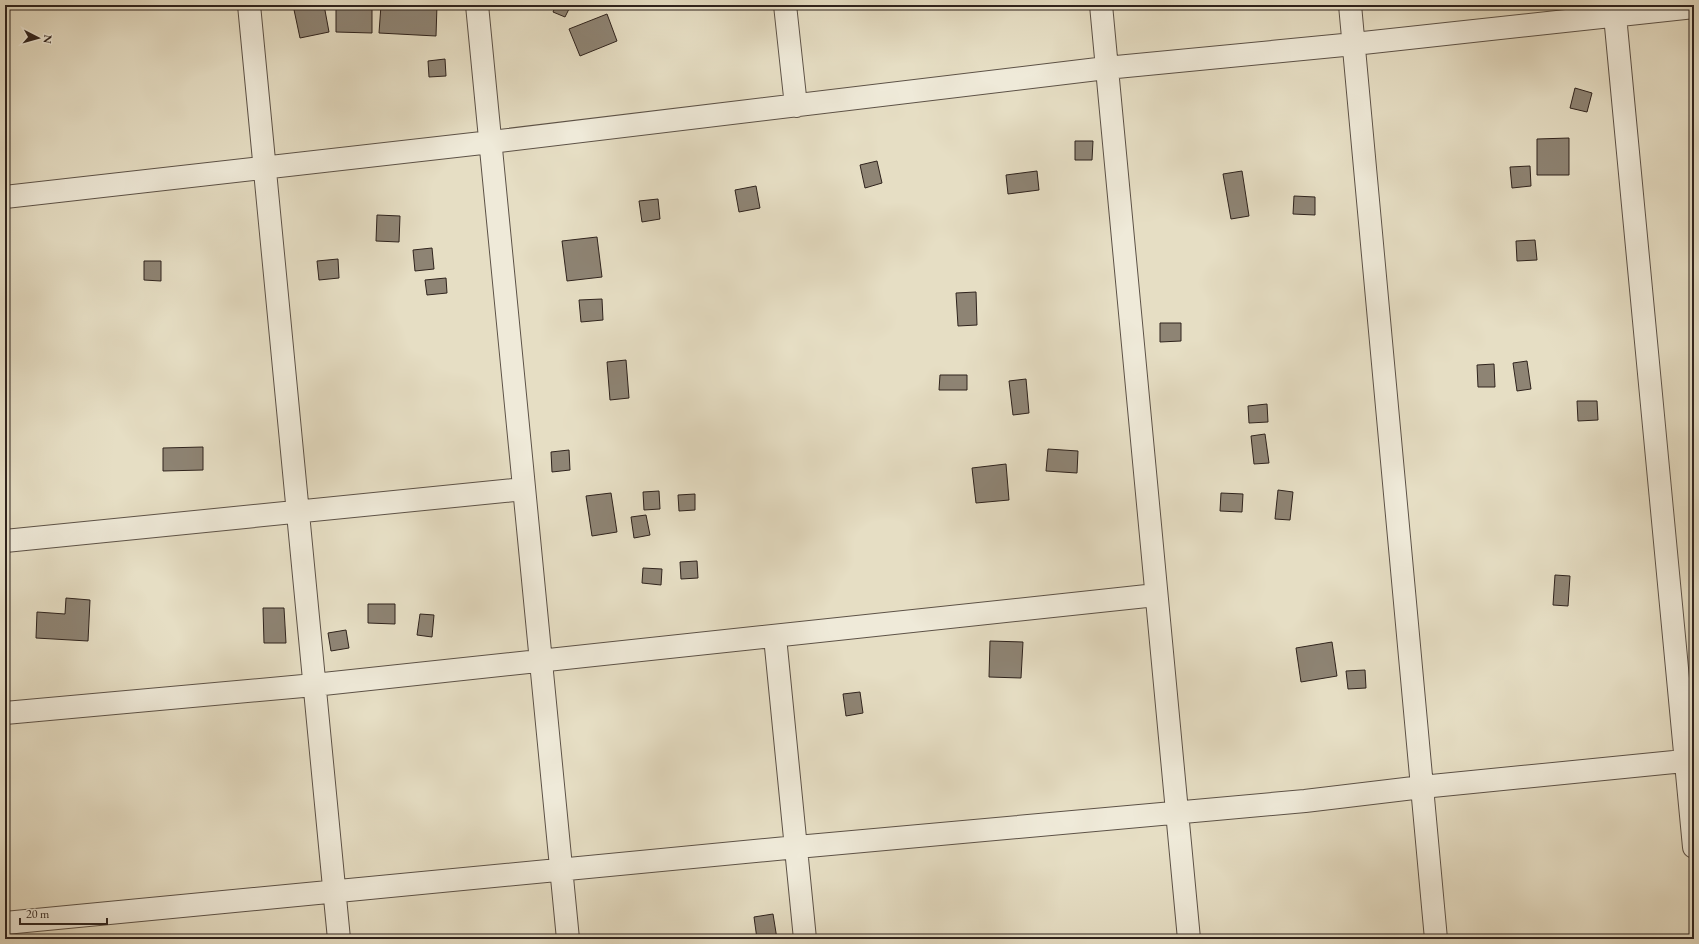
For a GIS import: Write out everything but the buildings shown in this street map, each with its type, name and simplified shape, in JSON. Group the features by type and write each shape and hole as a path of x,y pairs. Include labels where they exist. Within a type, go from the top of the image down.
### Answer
{"street":[{"path":"249,5 339,939"},
{"path":"477,5 568,939"},
{"path":"785,5 796,106"},
{"path":"1101,5 1189,939"},
{"path":"1350,5 1436,939"},
{"path":"5,197 491,142 1106,68 1354,44 1614,10 1694,7"},
{"path":"1614,10 1689,761 1694,847"},
{"path":"5,541 524,489"},
{"path":"5,713 314,685 775,637 1156,595"},
{"path":"775,637 805,939"},
{"path":"5,923 797,847 1305,801 1422,787 1689,761"}]}
